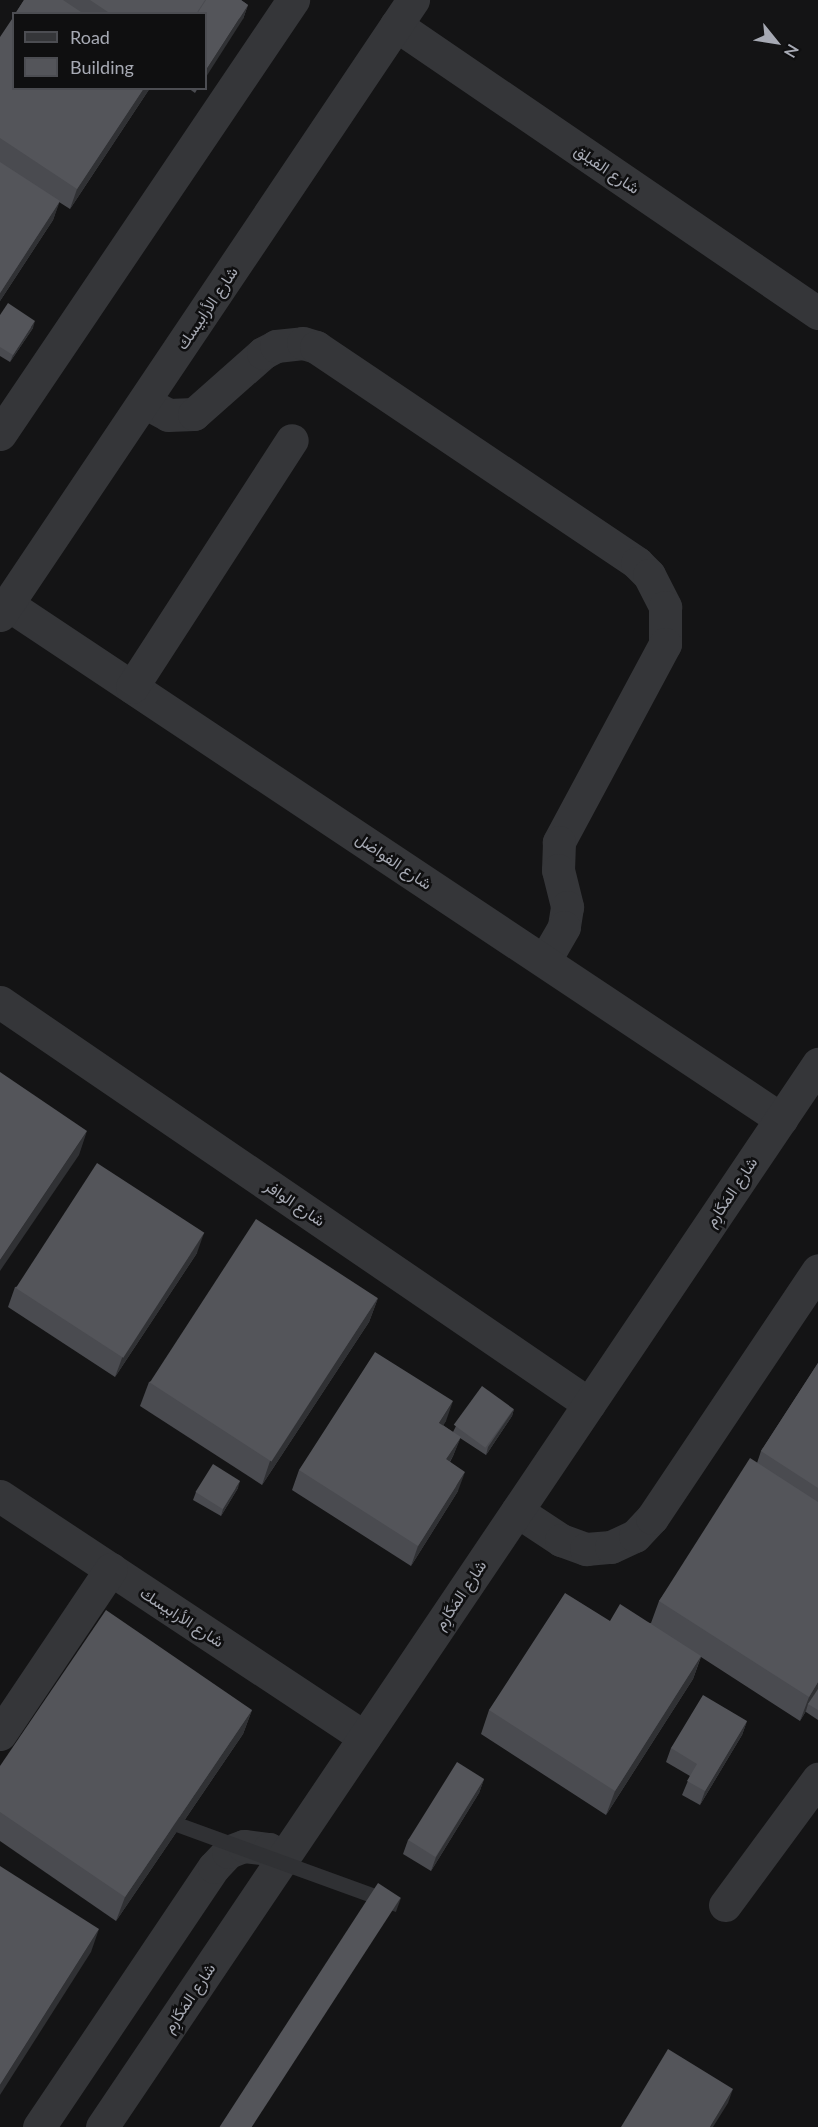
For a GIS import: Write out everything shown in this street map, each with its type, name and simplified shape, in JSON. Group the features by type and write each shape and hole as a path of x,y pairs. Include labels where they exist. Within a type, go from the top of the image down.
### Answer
{"street":[{"path":"0,435 293,0"},
{"name":"شارع الفيلق","path":"405,12 818,312"},
{"name":"شارع الأرابيسك","path":"4,609 405,12"},
{"path":"144,402 168,415 194,414 263,353 276,346 303,343 355,373 649,575 665,607 665,644 559,842 558,870 567,908 564,927 544,961"},
{"path":"132,687 292,440"},
{"name":"شارع الفواضل","path":"4,609 132,687 781,1119"},
{"name":"شارع الوافر","path":"0,1002 589,1404"},
{"name":"شارع المَكَارِم","path":"102,2127 818,1064"},
{"path":"517,1511 561,1540 586,1549 611,1547 635,1536 652,1518 818,1270"},
{"name":"شارع الأرابيسك","path":"0,1496 364,1737"},
{"path":"0,1734 111,1569"},
{"path":"725,1905 818,1779"},
{"path":"39,2127 214,1866 228,1852 244,1846 269,1849 284,1857"}],"building":[{"path":"24,0 63,0 81,12 16,12"},
{"path":"90,0 205,0 197,12 108,12"},
{"path":"206,0 241,0 248,5 207,68 207,12 198,12"},
{"path":"12,19 12,90 143,90 77,189 0,138 0,37"},
{"path":"0,162 60,201 0,293"},
{"path":"8,303 35,321 13,355 0,347 0,315"},
{"path":"0,1072 87,1131 0,1260"},
{"path":"97,1163 204,1233 123,1358 16,1288"},
{"path":"256,1219 378,1298 271,1462 150,1383"},
{"path":"375,1352 453,1401 439,1423 461,1437 446,1459 465,1472 418,1546 299,1470"},
{"path":"818,1363 818,1488 761,1451"},
{"path":"482,1386 514,1409 485,1448 454,1425"},
{"path":"750,1458 818,1502 818,1682 809,1697 659,1601"},
{"path":"213,1464 240,1481 223,1509 196,1492"},
{"path":"565,1593 610,1621 620,1604 701,1656 615,1791 489,1710"},
{"path":"106,1610 252,1710 125,1897 0,1812 0,1766"},
{"path":"818,1689 818,1710 808,1704"},
{"path":"703,1695 747,1721 705,1791 687,1781 697,1764 671,1748"},
{"path":"457,1762 484,1779 435,1857 408,1840"},
{"path":"0,1866 99,1929 0,2085"},
{"path":"378,1883 401,1898 252,2127 220,2127"},
{"path":"668,2049 733,2089 710,2127 621,2127"}]}
